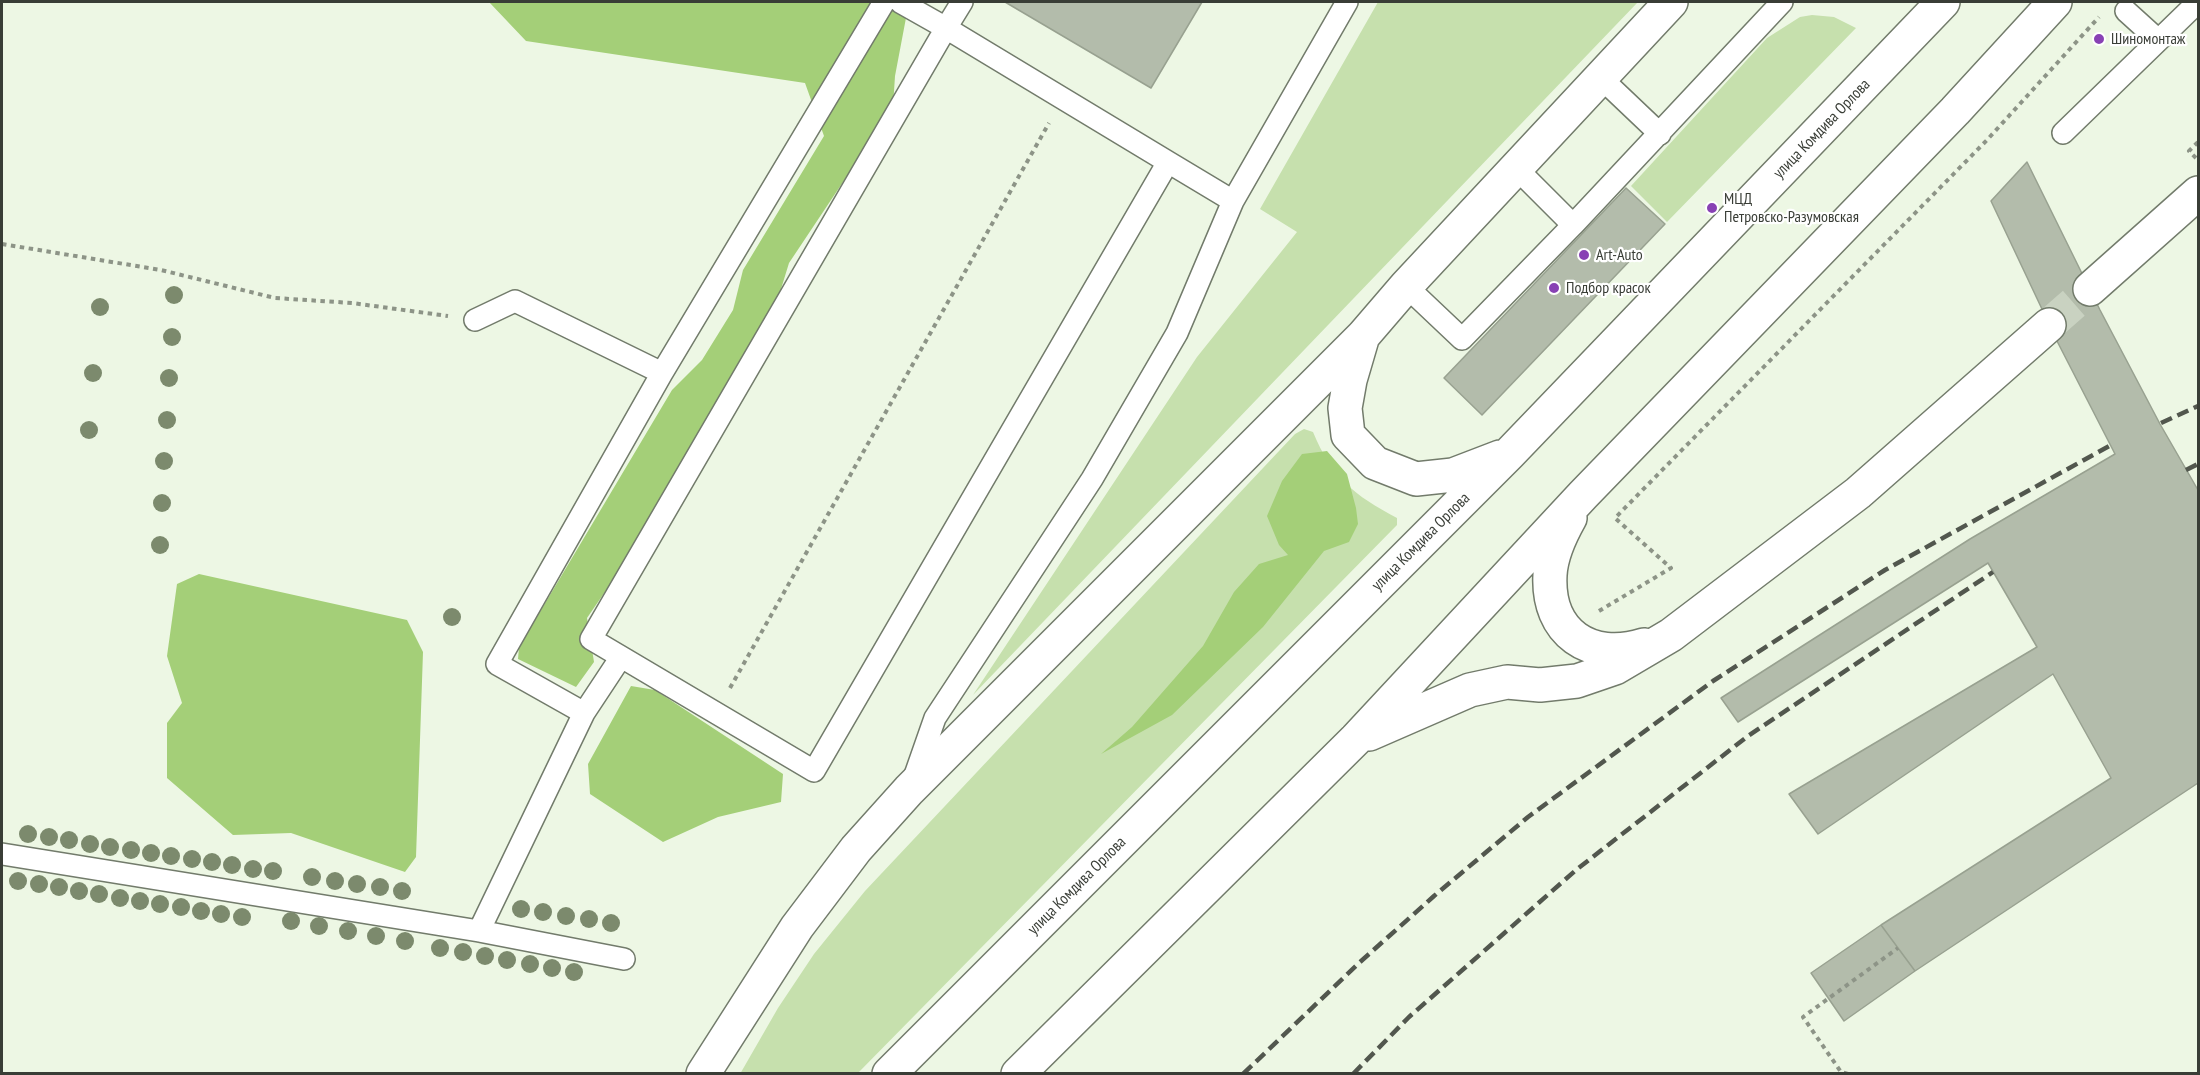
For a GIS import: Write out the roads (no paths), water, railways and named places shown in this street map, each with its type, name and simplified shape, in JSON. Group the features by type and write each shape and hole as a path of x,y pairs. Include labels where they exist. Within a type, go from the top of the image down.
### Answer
{"main road":[{"path":"703,1074 797,927 856,849 909,790 1363,336 1406,286 1671,2"},
{"name":"улица Комдива Орлова","path":"889,1074 1510,453 1943,2"},
{"path":"1018,1074 1356,739 1583,495 1955,111 2055,2"},
{"path":"2090,289 2199,193"},
{"path":"1356,739 1470,690 1507,682 1540,685 1577,681 1615,668 1671,635 1858,493 2049,325"},
{"path":"1363,336 1345,408 1348,435 1375,463 1416,479 1453,475 1510,453"},
{"path":"1583,495 1562,533 1550,573 1552,605 1567,631 1592,647 1619,651 1671,635"}],"lane":[{"path":"584,713 497,664 662,373 884,2"},
{"path":"900,2 1233,201"},
{"path":"962,2 591,639 814,771 1168,162"},
{"path":"909,790 935,718 1092,479 1178,333 1233,201 1347,2"},
{"path":"1406,286 1462,339 1573,225 1782,2"},
{"path":"2063,133 2198,2"},
{"path":"2116,10 2158,40"},
{"path":"1600,77 1659,134"},
{"path":"1516,168 1573,225"},
{"path":"476,320 515,301 662,373"},
{"path":"479,931 584,713 621,657"},
{"path":"2,854 479,931 624,959"}],"tunnel":[{"path":"2049,325 2090,289"}],"railway":[{"path":"2161,423 2198,406"},
{"path":"1243,1074 1359,963 1528,817 1713,681 1885,570 2111,445"},
{"path":"2186,470 2198,464"},
{"path":"1353,1074 1409,1017 1576,870 1748,736 1993,572"}],"place":[{"name":"Шиномонтаж","path":"2099,39"},
{"name":"МЦД Петровско-Разумовская","path":"1712,208"},
{"name":"Art-Auto","path":"1584,255"},
{"name":"Подбор красок","path":"1554,288"}]}
